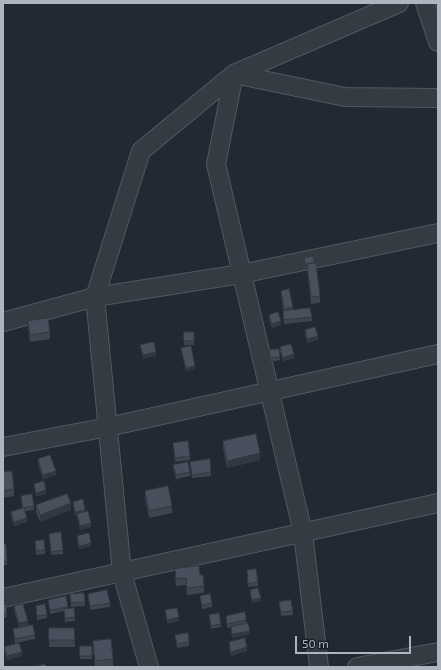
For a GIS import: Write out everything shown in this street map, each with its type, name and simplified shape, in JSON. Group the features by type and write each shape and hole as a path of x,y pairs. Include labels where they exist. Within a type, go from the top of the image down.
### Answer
{"street":[{"path":"149,667 122,573 95,297 141,151 234,74 398,3"},
{"path":"425,3 438,42"},
{"path":"234,74 346,97 438,98"},
{"path":"234,74 216,164 303,533 319,667"},
{"path":"3,322 95,297 241,274 438,233"},
{"path":"3,447 108,427 438,354"},
{"path":"3,598 438,503"},
{"path":"357,667 438,652"}],"building":[{"path":"313,256 314,263 307,264 306,267 304,258"},
{"path":"316,263 320,296 311,297 307,264"},
{"path":"289,289 293,307 284,309 281,291"},
{"path":"310,308 312,317 284,320 283,311"},
{"path":"278,312 281,321 272,324 269,315"},
{"path":"48,318 50,332 30,335 28,321"},
{"path":"315,327 318,336 307,339 305,330"},
{"path":"184,332 194,332 194,341 184,341"},
{"path":"154,342 156,352 143,355 140,345"},
{"path":"291,344 294,354 283,358 280,347"},
{"path":"191,346 195,366 186,368 181,348"},
{"path":"279,349 280,357 270,358 269,350"},
{"path":"256,434 260,453 227,461 223,441"},
{"path":"188,441 190,456 175,458 173,443"},
{"path":"50,455 56,471 43,475 38,459"},
{"path":"210,459 211,472 192,475 190,462"},
{"path":"188,462 190,472 176,475 173,465"},
{"path":"12,471 14,489 3,491 3,472"},
{"path":"44,481 46,490 36,493 34,484"},
{"path":"168,486 172,506 149,511 145,491"},
{"path":"32,494 34,506 23,508 21,496"},
{"path":"67,494 71,503 40,515 36,505"},
{"path":"83,499 85,510 75,512 73,502"},
{"path":"24,508 27,518 14,522 11,512"},
{"path":"88,511 91,523 80,526 77,514"},
{"path":"61,532 63,550 51,552 49,534"},
{"path":"89,533 91,543 79,546 77,536"},
{"path":"44,540 45,550 36,551 35,541"},
{"path":"6,544 7,561 3,561 3,545"},
{"path":"199,566 200,575 203,575 204,586 187,588 186,578 176,579 175,569"},
{"path":"256,569 258,582 248,584 247,570"},
{"path":"258,588 261,598 252,600 250,590"},
{"path":"107,590 110,603 90,606 88,594"},
{"path":"84,593 85,602 71,603 70,594"},
{"path":"210,594 212,603 202,605 200,596"},
{"path":"66,596 68,607 50,610 48,600"},
{"path":"291,600 293,611 281,612 279,602"},
{"path":"6,604 7,614 3,614 3,605"},
{"path":"23,604 28,621 19,623 14,606"},
{"path":"45,604 47,615 37,616 36,606"},
{"path":"74,608 75,617 65,618 64,609"},
{"path":"177,608 179,617 167,620 165,610"},
{"path":"245,612 246,620 227,624 226,616"},
{"path":"219,613 221,624 211,626 209,615"},
{"path":"248,623 250,631 232,634 231,627"},
{"path":"33,625 35,635 15,639 13,629"},
{"path":"49,628 74,628 75,640 49,640"},
{"path":"188,633 189,642 177,644 175,635"},
{"path":"245,638 247,647 231,652 229,642"},
{"path":"111,639 113,659 95,661 93,641"},
{"path":"19,643 22,652 7,656 4,647"},
{"path":"80,646 92,646 92,656 80,656"},
{"path":"45,664 46,667 35,667"}]}
